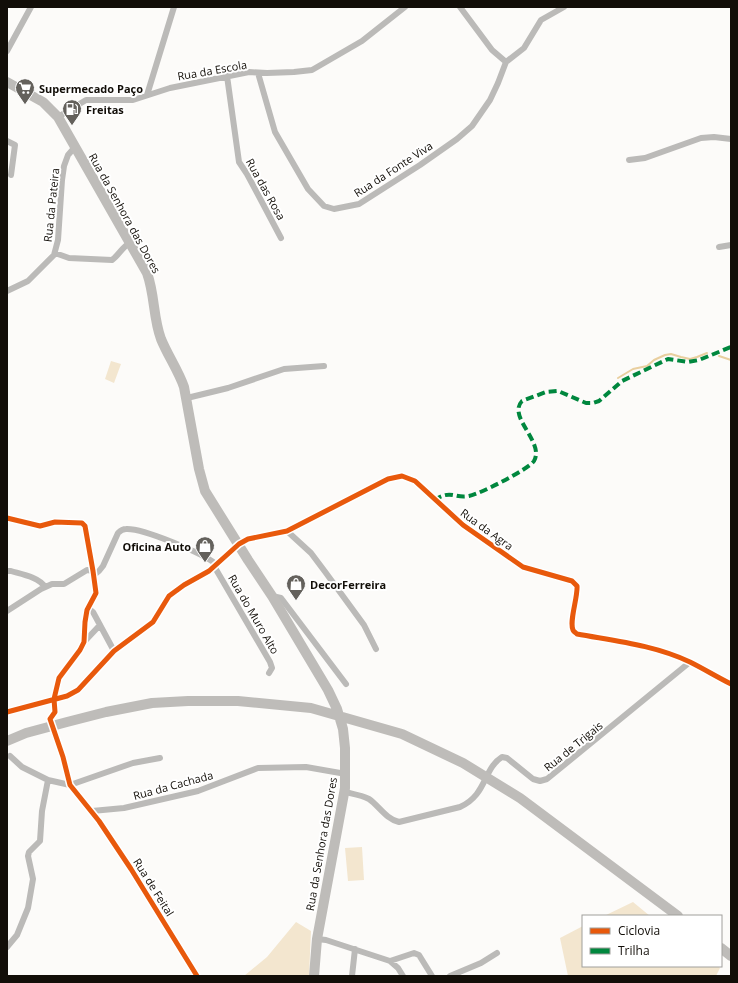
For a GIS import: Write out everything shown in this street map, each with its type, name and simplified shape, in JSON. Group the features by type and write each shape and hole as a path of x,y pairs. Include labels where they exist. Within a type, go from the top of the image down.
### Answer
{"main road":[{"name":"Rua da Senhora das Dores","path":"7,82 43,102 58,117 147,273 152,285 161,340 181,378 187,398 199,469 205,491 272,596 328,690 337,709 343,729 345,748 345,792 317,939 314,976"},
{"path":"7,741 26,733 67,722 106,712 152,703 188,700 238,701 311,708 402,734 463,763 520,798 677,915"},
{"path":"7,746 67,722"},
{"path":"722,949 731,956"}],"street":[{"path":"7,51 31,7"},
{"path":"147,95 174,7"},
{"name":"Rua da Escola","path":"58,117 86,100 133,100 170,88 249,72 294,72 312,70 362,41 406,7"},
{"path":"460,7 492,50 506,62 524,48 541,20 564,7"},
{"name":"Rua da Fonte Viva","path":"258,73 278,138 308,189 324,206 334,209 359,204 370,198 457,139 472,126 490,100 506,62"},
{"name":"Rua das Rosa","path":"227,76 239,162 248,174 281,238"},
{"path":"629,160 645,158 701,138 731,138"},
{"path":"7,141 14,145 11,175"},
{"name":"Rua da Pateira","path":"7,291 28,281 55,253 58,240 64,166 68,155 75,147"},
{"path":"55,253 69,258 112,260 124,246 130,243"},
{"path":"719,246 731,245"},
{"path":"187,398 228,388 284,369 324,366"},
{"name":"Rua da Agra","path":"239,544 248,539 287,531 388,480 402,476 415,481 463,526 523,567 572,581 577,586 578,593 571,623 573,630 577,634 633,643 664,652 690,662"},
{"path":"7,518 40,526 54,522 82,523 85,526 94,573 96,593 88,608 84,622 84,642"},
{"path":"7,611 45,587 52,584 64,584 87,570 94,573 99,571 103,566 118,534 120,531 125,529 138,530 161,538 208,558 215,565"},
{"path":"287,531 310,553 326,573 364,625 376,648"},
{"path":"7,712 67,696 78,690 114,651 153,622 169,596 184,585 209,571 239,544"},
{"name":"Rua do Muro Alto","path":"215,565 270,662 272,668 269,673"},
{"path":"7,571 36,580 43,583 45,587"},
{"path":"272,596 281,598 346,684"},
{"path":"88,608 93,612 114,651"},
{"path":"50,719 55,712 54,699 59,678 80,650 84,642 100,625"},
{"path":"690,662 731,684"},
{"name":"Rua de Trigais","path":"345,792 362,796 370,800 393,820 399,822 460,807 472,800 483,786 492,767 497,760 502,757 507,758 533,779 540,781 547,779 690,662"},
{"path":"54,732 63,757 70,785 92,811"},
{"path":"10,756 22,767 48,780 70,785 133,763 160,758"},
{"name":"Rua da Cachada","path":"92,811 124,808 198,791 258,768 306,767 346,774"},
{"path":"7,947 23,923 31,896 33,879 28,856 29,852 40,841 42,811 48,780"},
{"name":"Rua de Feital","path":"92,811 131,869 197,976"},
{"path":"317,939 326,940 390,961 398,968 403,976"},
{"path":"352,976 355,950"},
{"path":"390,961 414,953 420,955 432,976"},
{"path":"450,976 481,964 497,953"}],"shaded area":[{"path":"111,361 121,364 114,383 105,379"},
{"path":"362,847 364,880 348,881 345,848"},
{"path":"633,902 649,915 606,915"},
{"path":"296,922 311,931 309,976 244,976 267,957"},
{"path":"582,927 582,967 720,968 716,976 568,976 560,938"}],"waterway":[{"path":"618,378 633,369 647,366 654,360 665,355 671,354 690,359 707,353"},
{"path":"719,356 731,360"}],"marked path":[{"path":"434,500 445,495 464,497 475,494 523,470 534,461 536,454 535,446 519,414 519,407 522,401 546,392 558,391 586,403 593,403 599,401 622,381 668,359 688,362 699,360 731,347"}],"cycle path":[{"path":"7,712 67,696 78,690 114,651 153,622 169,596 184,585 209,571 239,544 248,539 287,531 388,479 402,476 415,481 463,525 523,567 572,581 577,586 572,621 573,630 577,634 634,644 662,651 690,662 731,684"},
{"path":"7,518 40,526 55,522 82,523 85,526 96,593 87,610 84,642 80,650 59,678 54,699 55,712 50,719 63,757 70,785 99,821 131,869 197,976"}],"place":[{"name":"Supermecado Paço","path":"25,105"},
{"name":"Freitas","path":"72,126"},
{"name":"Oficina Auto","path":"205,563"},
{"name":"DecorFerreira","path":"296,601"}]}
